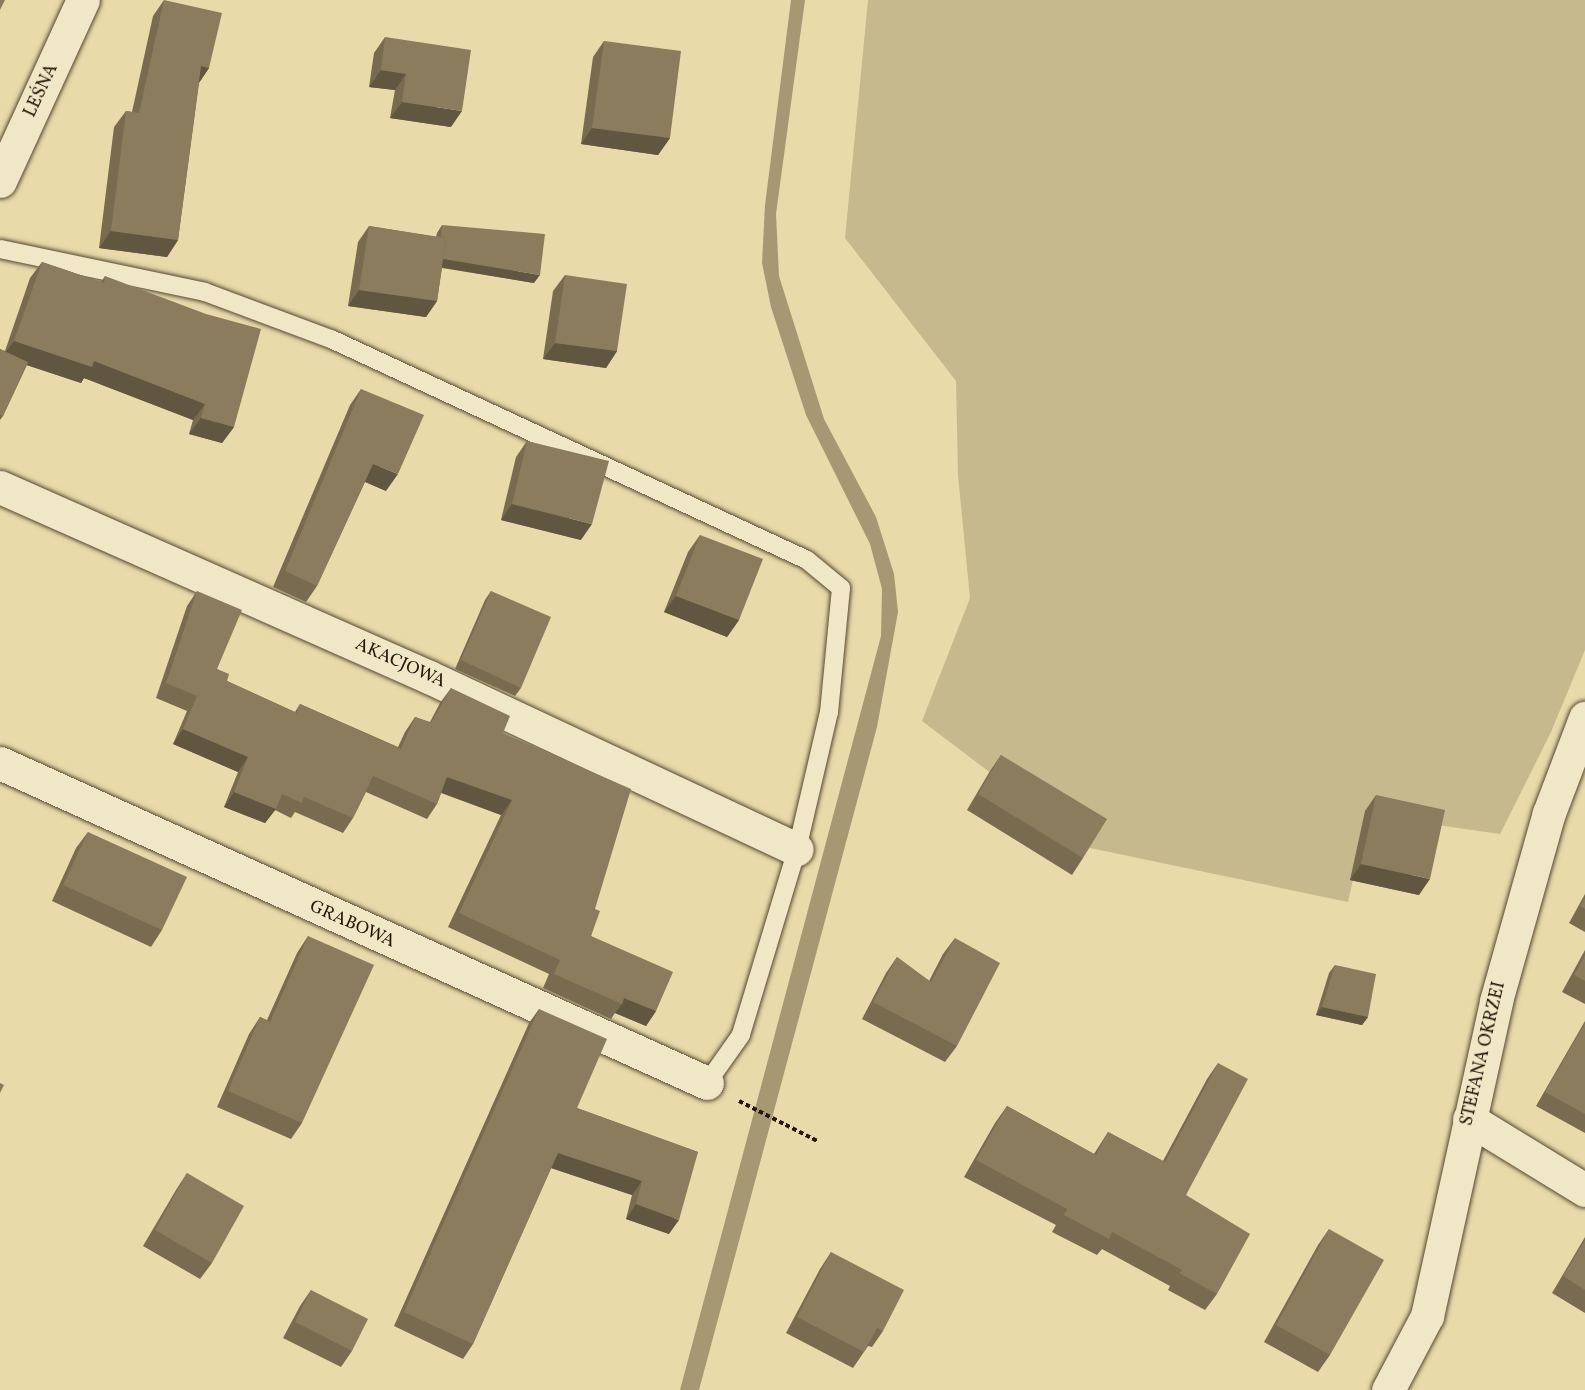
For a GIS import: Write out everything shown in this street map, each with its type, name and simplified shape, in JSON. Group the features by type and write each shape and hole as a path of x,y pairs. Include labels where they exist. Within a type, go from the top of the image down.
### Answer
{"street":[{"name":"LEŚNA","path":"0,181 83,0"},
{"name":"AKACJOWA","path":"0,487 429,677 797,849"},
{"name":"STEFANA OKRZEI","path":"1388,1390 1427,1316 1469,1119 1525,894 1549,813 1585,718"},
{"name":"GRABOWA","path":"0,763 720,1090"},
{"path":"1469,1119 1585,1190"}],"lane":[{"path":"0,249 205,292 320,335 807,560 841,588 829,712 797,849 741,1035 720,1090"}],"path":[{"path":"720,1090 817,1141"}],"shaded area":[{"path":"791,0 805,0 776,214 779,276 824,419 876,517 894,574 898,612 877,727 699,1390 680,1390 881,636 882,589 870,544 806,415 771,307 762,263 765,205"},
{"path":"868,0 1585,0 1585,650 1551,732 1500,834 1367,815 1348,902 1090,848 922,721 970,598 958,475 956,381 845,238"}],"building":[{"path":"0,0 5,0 0,10"},
{"path":"164,0 222,13 209,68 201,66 178,240 111,231 126,111 139,113"},
{"path":"385,37 471,50 462,111 402,102 406,74 381,70"},
{"path":"604,41 681,51 670,138 592,128"},
{"path":"442,225 545,234 540,275 443,259 446,238 441,237"},
{"path":"369,226 446,238 437,301 359,290"},
{"path":"42,262 104,283 105,276 206,314 261,329 234,427 201,418 205,404 94,361 92,367 14,341"},
{"path":"565,275 627,284 617,351 555,343"},
{"path":"0,349 28,362 3,416 0,414"},
{"path":"361,389 424,415 398,474 373,464 317,586 285,571"},
{"path":"527,441 609,461 592,524 512,504"},
{"path":"700,535 763,559 739,620 676,596"},
{"path":"197,591 242,610 217,669 229,674 227,681 297,713 300,704 401,749 415,717 431,723 451,688 510,716 503,733 631,789 595,909 600,911 591,936 673,972 656,1011 624,998 622,1004 554,974 560,960 459,913 512,800 447,777 437,804 373,776 353,818 304,797 302,803 282,794 276,809 234,792 248,757 183,729 197,696 166,683"},
{"path":"491,591 551,617 521,688 461,660"},
{"path":"1001,755 1107,819 1083,858 978,794"},
{"path":"1376,795 1445,810 1430,879 1361,864"},
{"path":"88,832 187,877 162,930 63,885"},
{"path":"1585,898 1585,909 1580,906"},
{"path":"308,936 374,965 302,1123 228,1091 260,1017 270,1022"},
{"path":"955,938 1000,963 957,1046 873,1002 897,957 931,982"},
{"path":"1585,955 1585,981 1574,975"},
{"path":"1335,965 1376,974 1368,1017 1322,1007"},
{"path":"539,1009 607,1039 577,1108 698,1152 679,1220 636,1204 642,1181 558,1153 473,1344 404,1312"},
{"path":"1585,1023 1585,1114 1545,1092"},
{"path":"1218,1063 1248,1079 1186,1195 1250,1234 1217,1294 1179,1273 1182,1270 1112,1232 1109,1239 1064,1215 1067,1209 976,1160 1007,1106 1096,1155 1108,1132 1165,1162"},
{"path":"187,1173 244,1206 212,1263 155,1230"},
{"path":"1329,1229 1384,1260 1330,1355 1276,1325"},
{"path":"1585,1240 1585,1290 1563,1276"},
{"path":"831,1252 904,1290 883,1331 877,1328 864,1352 797,1317"},
{"path":"311,1290 368,1319 352,1351 295,1322"}]}
